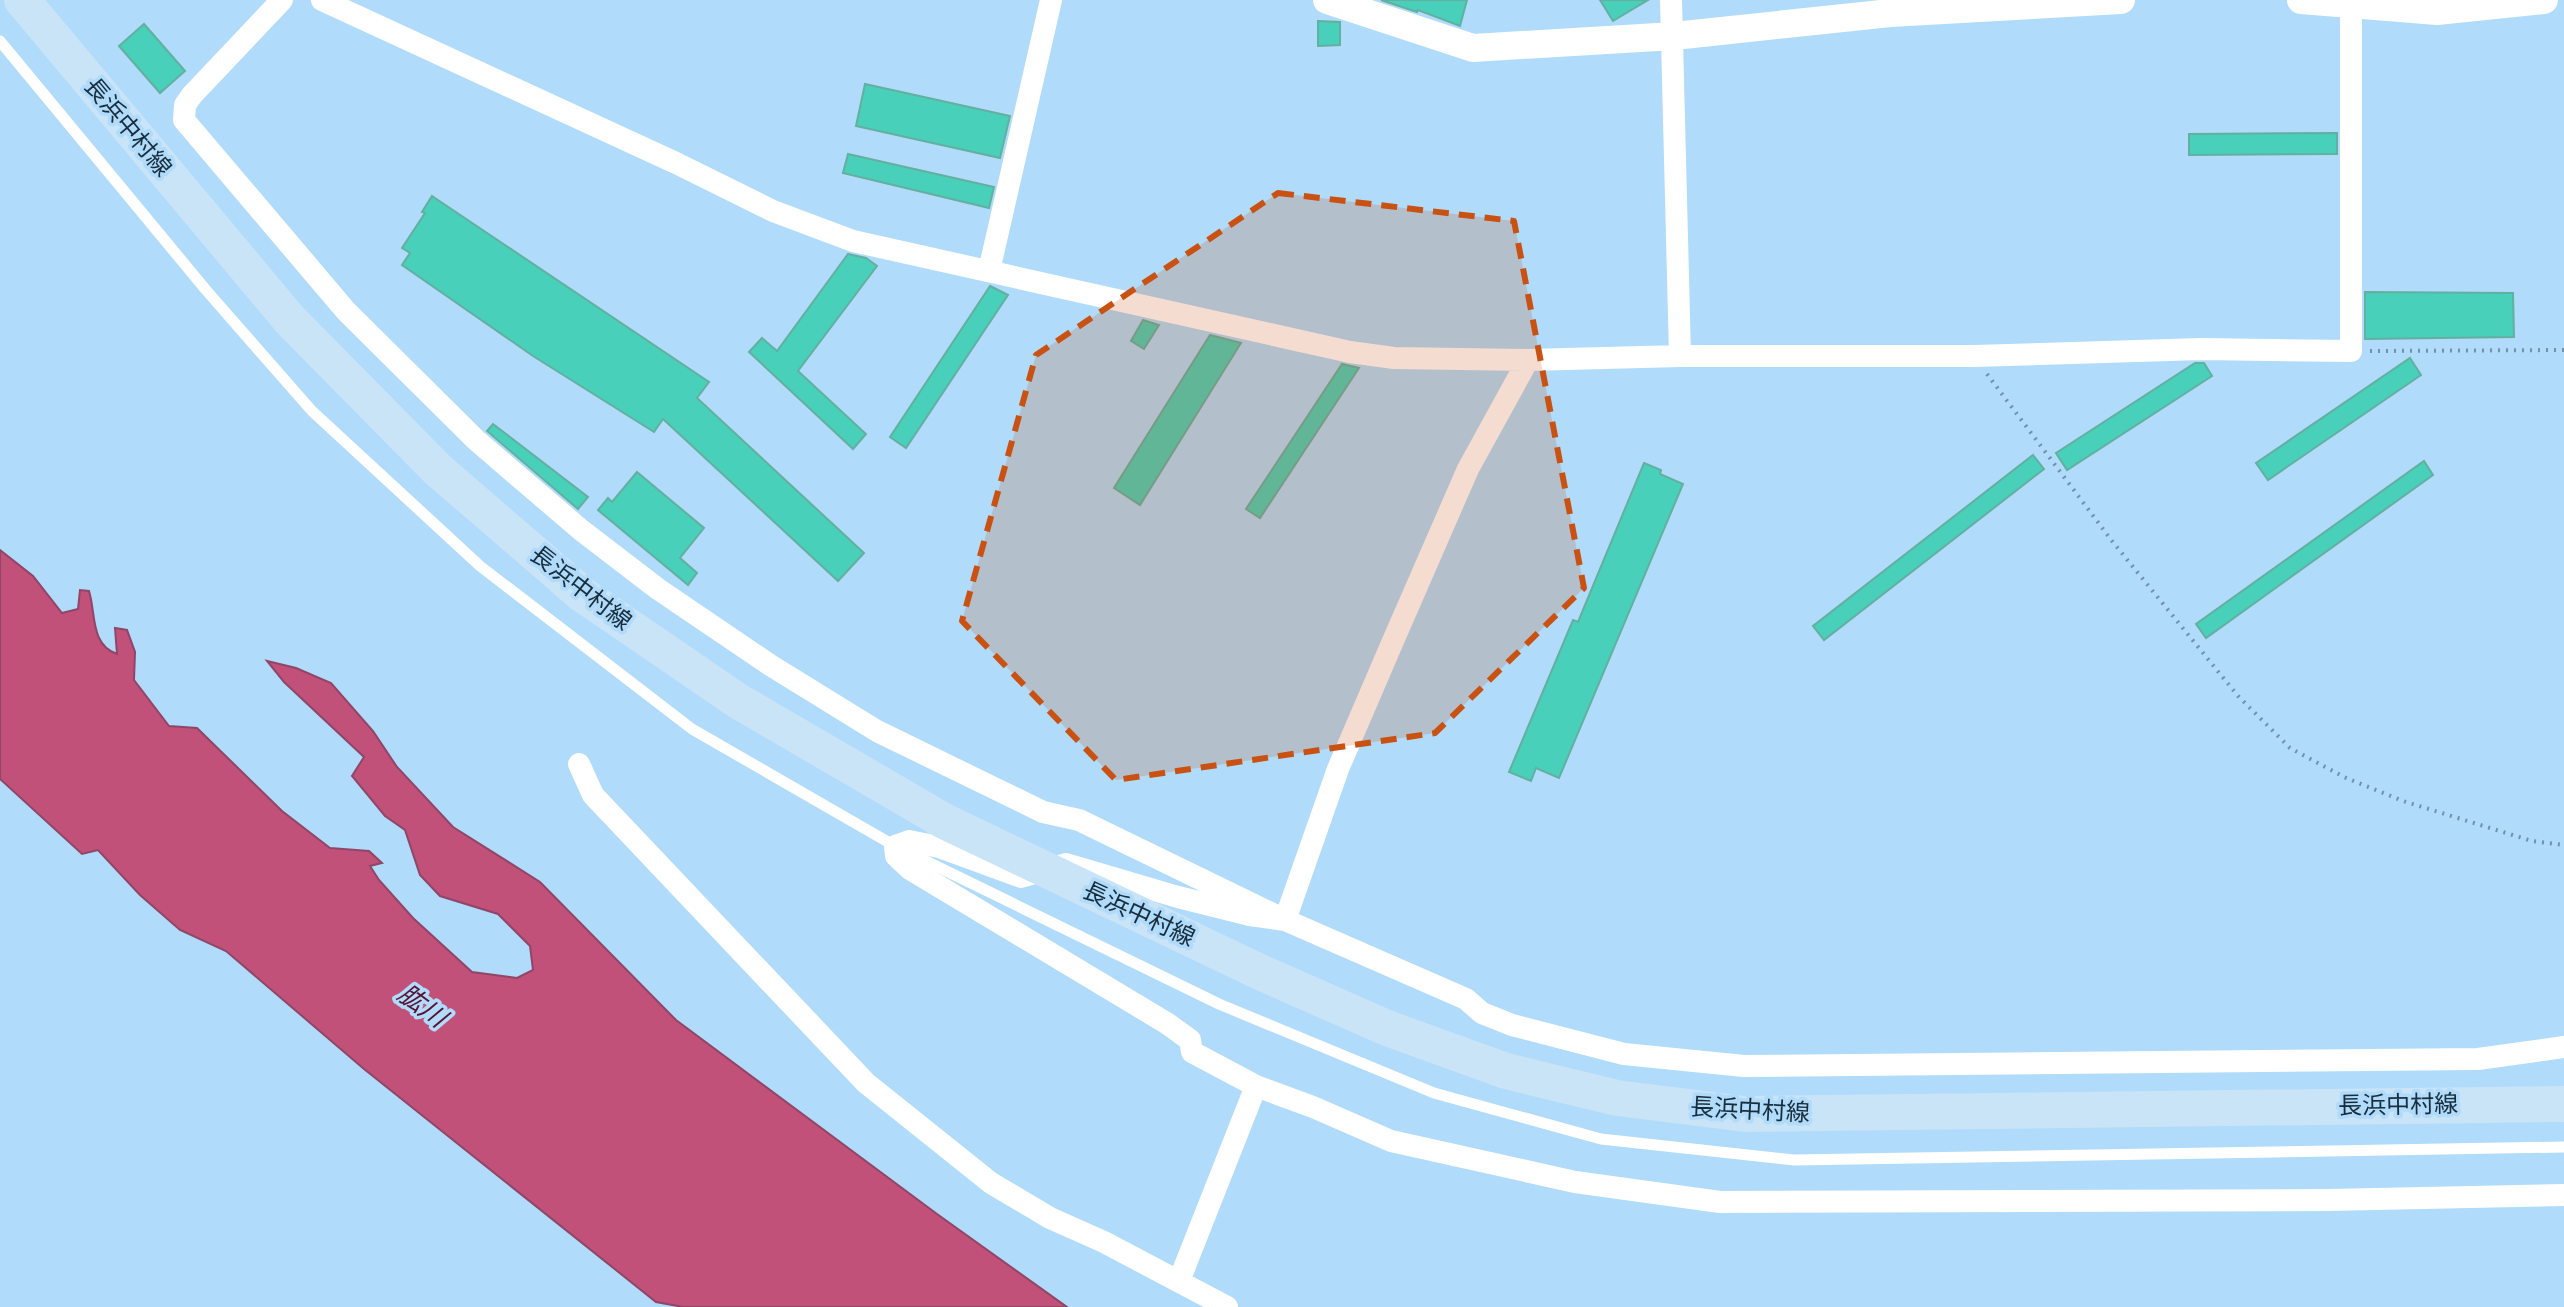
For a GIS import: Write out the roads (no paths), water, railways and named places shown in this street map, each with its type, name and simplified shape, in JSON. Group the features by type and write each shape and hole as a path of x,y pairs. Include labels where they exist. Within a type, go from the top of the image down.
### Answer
{"main road":[{"name":"長浜中村線","path":"22,0 290,320 438,470 583,595 752,709 944,821 1262,973 1387,1028 1506,1071 1617,1098 1745,1114 2564,1104"}],"street":[{"path":"282,0 192,95 185,105 184,120 346,311 476,440 581,530 658,589 770,665 877,731 1043,812 1079,820 1285,920 1466,999 1482,1013 1512,1025 1624,1054 1744,1066 2478,1059 2564,1047"},
{"path":"322,0 773,211 853,241 1350,352 1394,358 1528,360 1680,356 1974,356 2201,349 2351,351 2351,6"},
{"path":"989,271 1051,0"},
{"path":"1327,0 1473,48 1674,36 1890,13 2121,0"},
{"path":"1671,0 1680,356"},
{"path":"2301,0 2437,11 2544,0"},
{"path":"1285,920 1338,769 1399,627 1468,469 1528,360"},
{"path":"579,764 593,795 866,1083 991,1183 1050,1218 1227,1307"},
{"path":"1285,920 1192,901 1066,864 1021,877 939,847 909,841 895,846 896,856 910,869 1168,1024 1190,1040 1192,1052 1256,1086 1391,1141 1575,1182 1720,1202 2328,1200 2564,1195"},
{"path":"1179,1281 1256,1086"}],"lane":[{"path":"0,41 206,290 312,411 480,566 692,729 895,846 1247,1016 1434,1093 1601,1139 1794,1160 2564,1147"}],"water":[{"name":"肱川","path":"0,550 33,576 62,613 78,609 80,590 89,591 102,643 117,654 115,628 127,630 135,652 134,680 169,726 197,728 282,811 330,848 369,851 382,863 370,866 379,880 413,918 472,972 517,978 533,970 530,946 498,914 440,896 420,875 405,830 385,816 352,776 364,757 284,682 267,661 296,668 331,683 373,731 397,767 453,827 540,882 676,1020 1067,1307 683,1307 656,1302 364,1069 226,951 180,930 140,895 98,850 82,854 0,779"}]}
